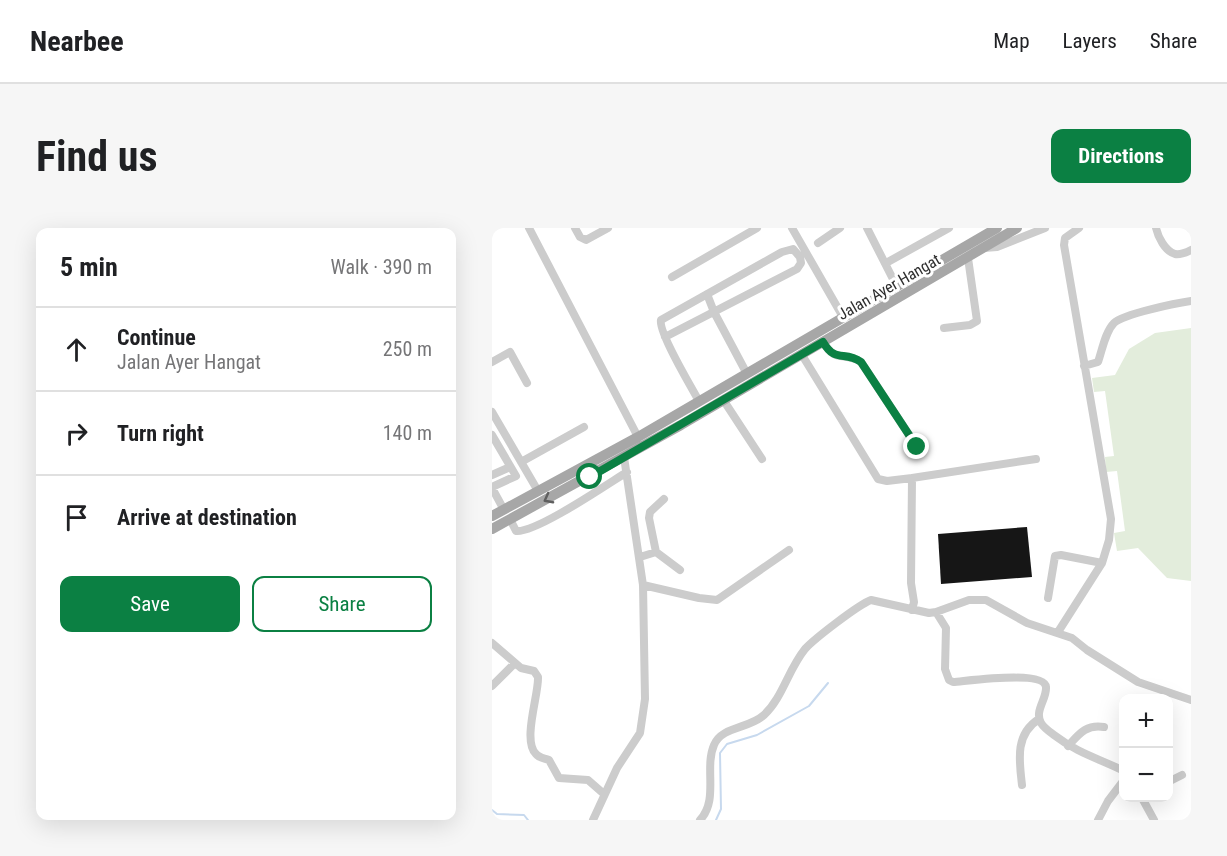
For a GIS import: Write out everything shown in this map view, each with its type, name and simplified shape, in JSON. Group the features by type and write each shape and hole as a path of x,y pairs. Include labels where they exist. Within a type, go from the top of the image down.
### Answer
{"main road":[{"name":"Jalan Ayer Hangat","path":"492,516 507,514 590,477 724,401 968,258 997,228"},
{"name":"Jalan Ayer Hangat","path":"492,529 507,514 538,491 638,437 896,285 1017,228"}],"street":[{"path":"529,228 638,437"},
{"path":"575,228 580,237 588,239 608,228"},
{"path":"672,277 758,228"},
{"path":"792,228 843,316"},
{"path":"818,243 840,228"},
{"path":"867,228 896,285"},
{"path":"886,263 949,228"},
{"path":"988,228 980,244 997,247 1045,228"},
{"path":"1058,632 1102,563 1109,540 1111,519 1064,241 1079,228"},
{"path":"1156,228 1163,243 1173,253 1178,254 1191,250"},
{"path":"665,338 797,269 801,263 800,257 794,249 788,249 661,320 660,326 665,338 699,401"},
{"path":"944,328 970,325 977,321 968,258"},
{"path":"707,294 747,374"},
{"path":"1084,366 1098,362 1110,329 1119,319 1172,304 1191,302"},
{"path":"823,342 833,355 851,357 861,362 917,447"},
{"path":"492,362 510,352 527,383"},
{"path":"802,355 878,479 887,481 912,478 1036,459"},
{"path":"724,401 762,459"},
{"path":"492,412 538,491"},
{"path":"521,462 584,427"},
{"path":"492,435 516,476 492,487 516,531 525,530 546,520 627,472"},
{"path":"593,820 617,768 636,741 642,725 645,672 643,585 624,457"},
{"path":"492,475 510,466"},
{"path":"590,477 598,489"},
{"path":"912,478 911,584 914,602 912,610"},
{"path":"664,499 650,512 656,552 680,570"},
{"path":"643,585 717,600 789,550"},
{"path":"640,557 656,552"},
{"path":"1048,598 1054,559 1058,555 1102,563"},
{"path":"700,820 707,811 709,803 713,747 718,738 724,733 762,717 776,701 805,649 866,602 879,601 912,610 936,612 969,600 986,600 1027,622 1072,638 1138,682 1191,700"},
{"path":"936,612 946,627 945,669 949,680 953,682 1012,678 1039,679 1046,688 1039,719 1027,729 1021,741 1022,785"},
{"path":"492,643 521,668 534,671 538,676 532,725 532,750 537,756 549,760 559,778 588,780 604,794"},
{"path":"492,686 515,663"},
{"path":"1039,719 1042,725 1068,746 1119,768"},
{"path":"1068,746 1082,732 1094,725 1104,728"},
{"path":"1173,780 1182,775"},
{"path":"1098,820 1119,787"},
{"path":"1146,802 1154,820"}],"green space":[{"path":"1191,328 1191,581 1167,578 1138,548 1117,551 1114,533 1125,531 1117,471 1106,472 1105,457 1114,456 1105,391 1094,392 1092,378 1115,375 1129,349 1155,333"}],"building":[{"path":"1027,527 1032,577 941,584 938,534"}],"waterway":[{"path":"716,820 721,809 720,753 727,744 757,735 809,706 828,683"},
{"path":"492,810 497,814 524,815 528,820"}],"route":[{"path":"590,477 823,342 833,355 851,357 861,362 917,447"}]}
